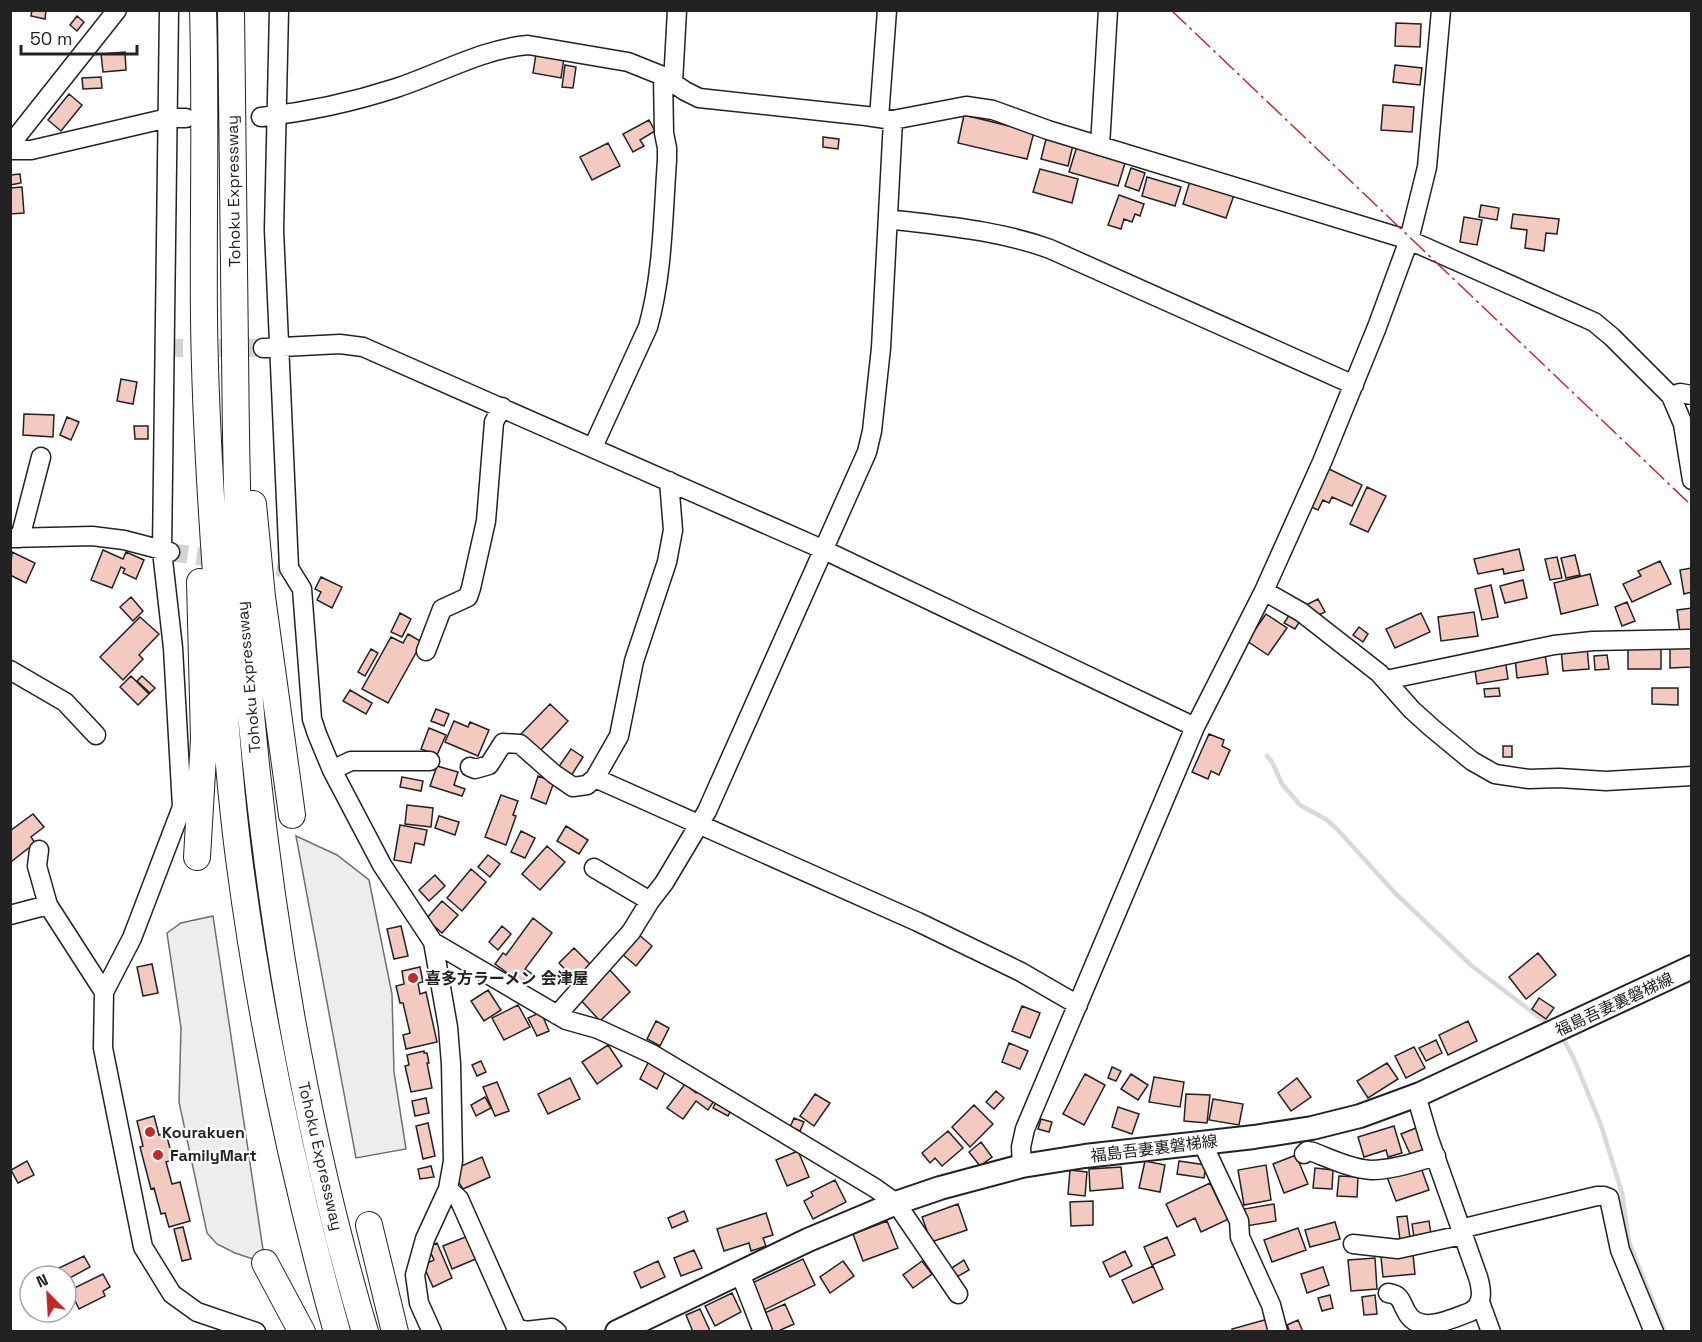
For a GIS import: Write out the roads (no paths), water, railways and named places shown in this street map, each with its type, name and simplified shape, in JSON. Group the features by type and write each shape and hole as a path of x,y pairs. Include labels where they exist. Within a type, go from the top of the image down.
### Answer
{"highway":[{"name":"Tohoku Expressway","path":"203,10 204,318 209,465 226,734 240,865 259,993 292,1158 337,1332"},
{"name":"Tohoku Expressway","path":"231,10 237,501 249,701 263,841 285,988 316,1146 364,1332"},
{"path":"234,285 262,597 292,815"},
{"path":"197,857 204,740 196,464 204,318"},
{"path":"369,1225 395,1332"},
{"path":"266,1263 302,1332"}],"main road":[{"name":"福島吾妻裏磐梯線","path":"617,1332 808,1240 896,1203 1022,1166 1254,1137 1312,1128 1360,1116 1416,1095 1692,968"}],"street":[{"path":"10,145 117,10"},
{"path":"168,10 166,551 182,807 132,938 104,992 103,1048 143,1247 172,1294 197,1312 256,1332"},
{"path":"279,10 268,116 277,148 271,347 285,568 302,588 312,719 332,770 382,865 433,942 448,1027 453,1161 448,1189 425,1239 415,1275 419,1303 432,1332"},
{"path":"593,447 648,327 653,309 668,148 664,133 668,80 677,10"},
{"path":"557,1015 631,932 650,901 664,884 707,811 867,452 872,431 881,348 888,219 886,119 888,10"},
{"path":"1100,146 1108,10"},
{"path":"1022,1166 1021,1147 1025,1129 1195,727 1264,591 1322,462 1409,240 1426,167 1441,10"},
{"path":"268,116 344,102 396,88 514,46 528,45 628,62 668,80 699,98 886,119 966,106 993,110 1048,130 1409,240 1594,322 1671,396 1683,424 1692,480"},
{"path":"10,150 31,150 168,118 186,118"},
{"path":"888,219 988,232 1026,240 1354,385"},
{"path":"271,347 340,344 363,347 822,549 1195,727"},
{"path":"1671,396 1680,393 1692,395"},
{"path":"426,651 442,609 468,597 471,588 486,521 494,422 502,407"},
{"path":"41,457 15,538 92,536 124,540 166,551"},
{"path":"470,767 475,769 489,765 503,743 510,742 520,744 559,778 573,787 587,785 595,778 619,736 634,660 667,562 673,530 669,481"},
{"path":"1264,591 1301,612 1379,673 1412,710 1432,728 1472,761 1495,774 1529,779 1606,781 1692,776"},
{"path":"1386,680 1554,645 1593,641 1692,639"},
{"path":"10,670 66,702 96,735"},
{"path":"332,770 351,761 430,761"},
{"path":"595,778 929,927 1021,972 1078,1005"},
{"path":"39,850 37,866 48,905 104,992"},
{"path":"594,868 650,901"},
{"path":"10,915 48,905"},
{"path":"433,942 566,1020 598,1029 651,1054 875,1188 896,1203 958,1294"},
{"path":"1416,1095 1479,1282 1480,1302 1491,1332"},
{"path":"1202,1142 1239,1221 1240,1236 1271,1305 1278,1332"},
{"path":"1304,1154 1306,1151 1313,1152 1351,1166 1370,1170 1405,1165 1436,1156"},
{"path":"448,1189 459,1200 516,1327 525,1331 552,1328 557,1332"},
{"path":"1353,1244 1398,1249 1604,1196 1609,1198 1620,1250 1654,1332"},
{"path":"740,1273 763,1332"},
{"path":"1388,1293 1396,1294 1402,1299 1413,1321 1427,1324 1470,1312 1476,1309 1480,1302"}],"waterway":[{"path":"1267,756 1282,784 1300,805 1327,820 1337,829 1395,893 1472,966 1548,1024"},
{"path":"1564,1040 1601,1125 1622,1193 1629,1242 1665,1332"}],"tunnel":[{"path":"165,348 263,348"},
{"path":"170,552 281,568"}],"place":[{"name":"喜多方ラーメン 会津屋","path":"413,978"},
{"name":"Kourakuen","path":"150,1132"},
{"name":"FamilyMart","path":"158,1155"}]}
